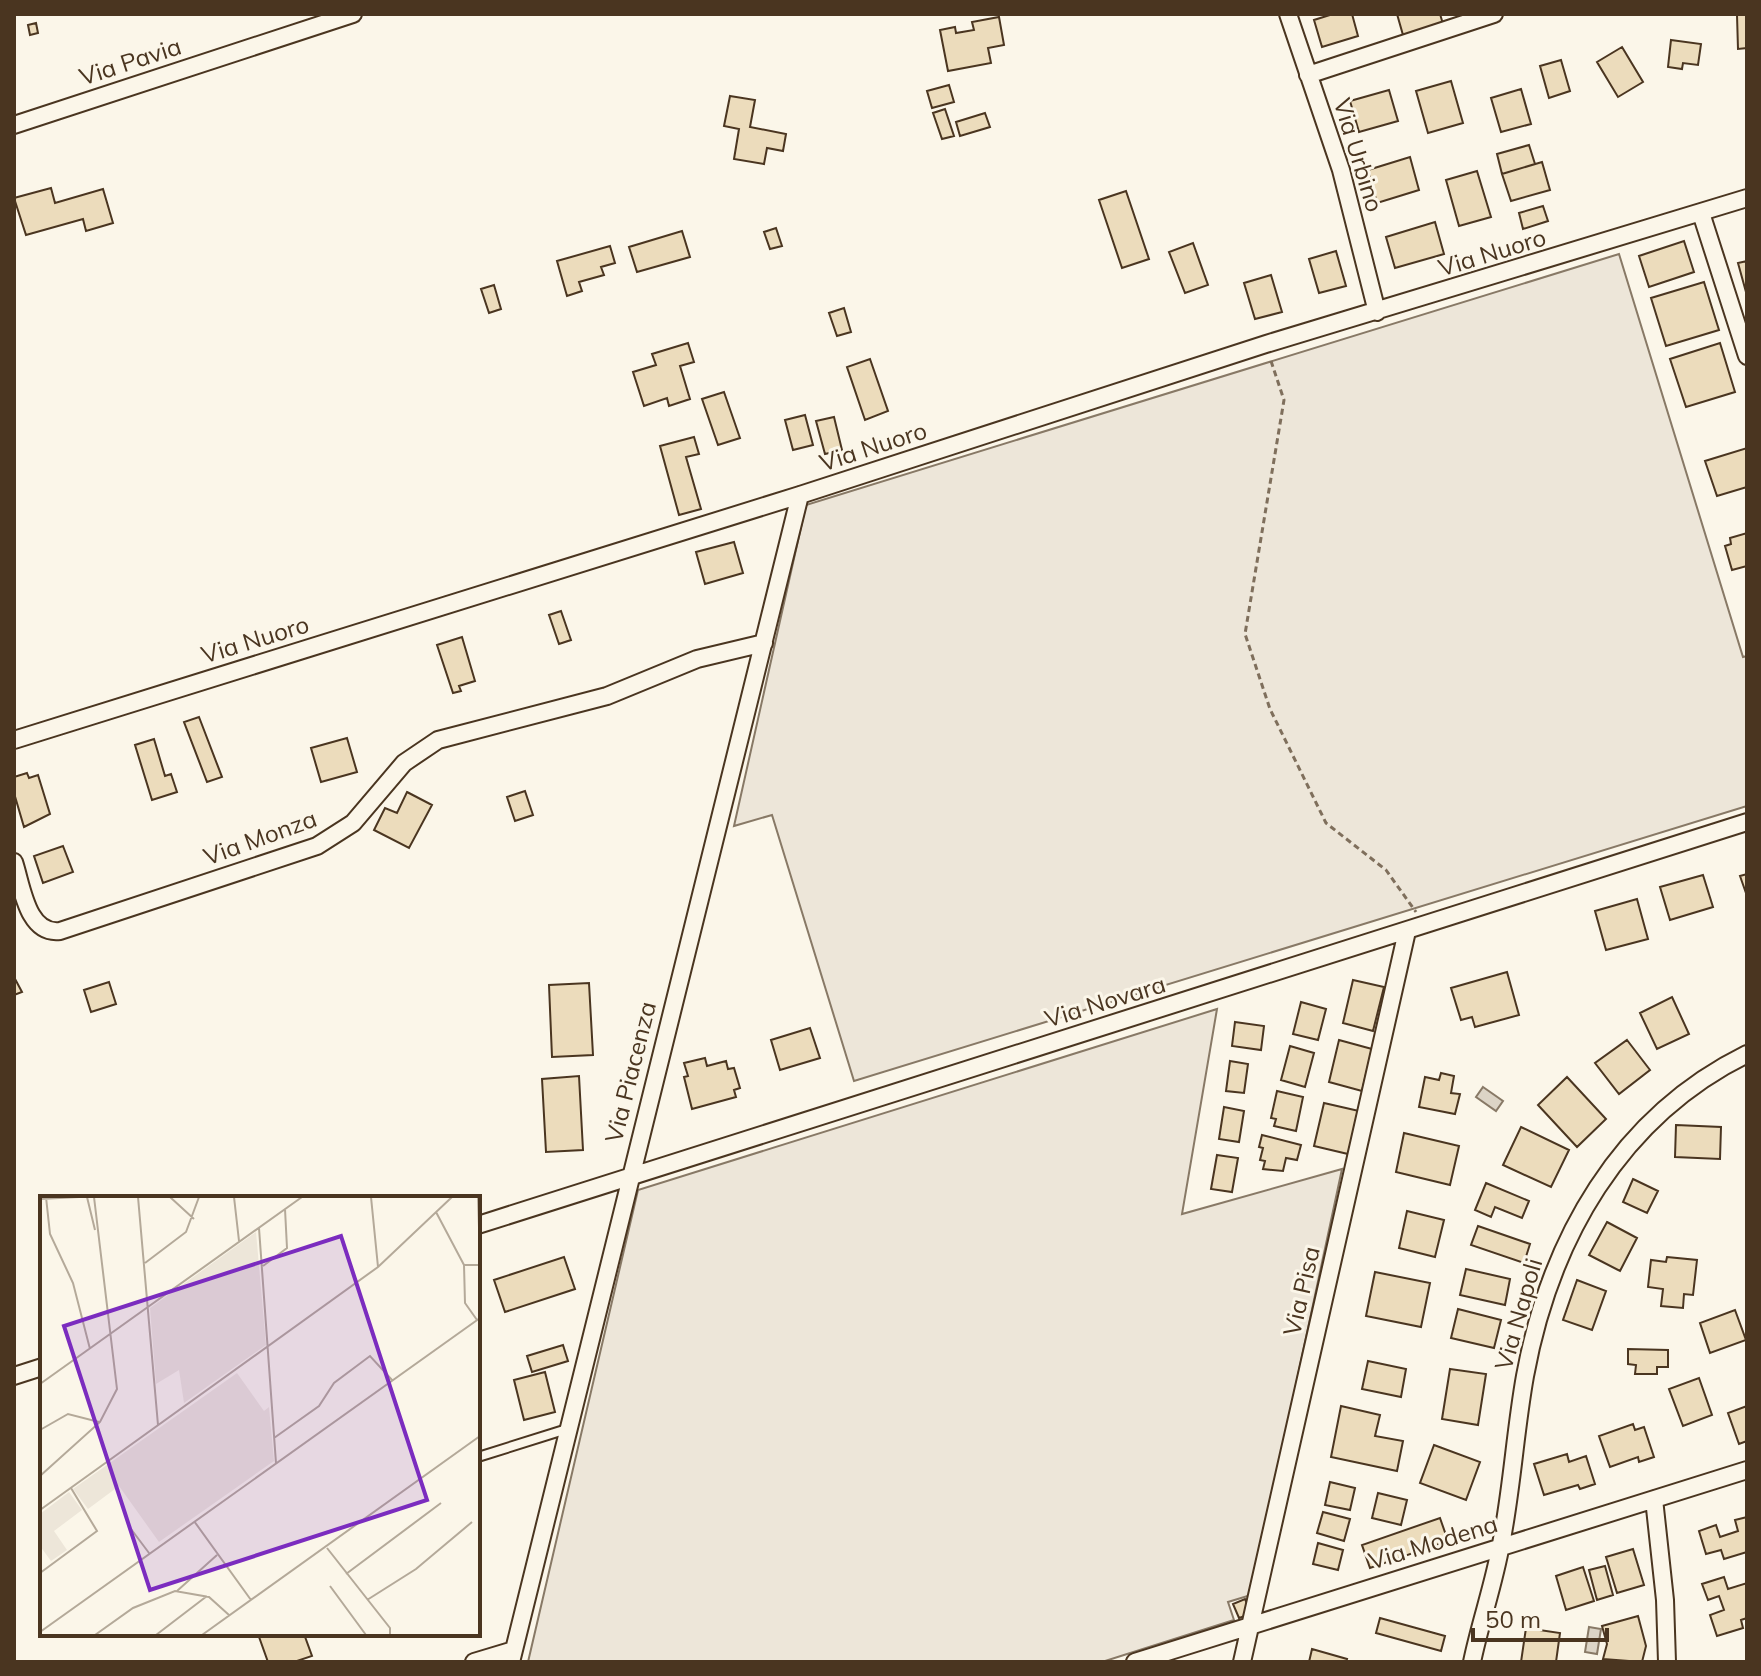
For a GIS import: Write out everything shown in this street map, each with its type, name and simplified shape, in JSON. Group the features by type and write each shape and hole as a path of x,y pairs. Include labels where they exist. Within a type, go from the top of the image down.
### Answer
{"street":[{"name":"Via Pavia","path":"14,125 353,14"},
{"name":"Via Urbino","path":"1288,14 1341,170 1377,312"},
{"path":"1308,75 1494,14"},
{"name":"Via Nuoro","path":"14,740 800,495 1266,344 1747,198"},
{"path":"1701,213 1747,356"},
{"name":"Via Piacenza","path":"512,1656 800,495"},
{"name":"Via Monza","path":"14,862 36,924 46,931 60,931 317,846 353,823 404,763 445,738 607,696 697,659 764,643"},
{"name":"Via Novara","path":"480,1224 1747,822"},
{"name":"Via Pisa","path":"1242,1662 1415,928"},
{"name":"Via Napoli","path":"1472,1662 1501,1545 1529,1356 1565,1242 1600,1180 1628,1145 1685,1092 1744,1061"},
{"path":"14,1376 40,1368"},
{"name":"Via Modena","path":"1135,1662 1747,1470"},
{"path":"1654,1499 1666,1609 1667,1662"},
{"path":"474,1662 512,1656"}],"lane":[{"path":"480,1456 567,1429"}],"path":[{"path":"1266,344 1284,400 1245,634 1270,709 1326,823 1386,870 1408,897 1415,928"}],"shaded area":[{"path":"1619,254 1743,657 1747,656 1747,806 854,1081 772,815 734,826 806,505"},
{"path":"1217,1009 1182,1214 1342,1169 1251,1595 1228,1602 1234,1620 1102,1662 528,1662 638,1190"},
{"path":"1483,1087 1503,1101 1496,1111 1476,1097"},
{"path":"1589,1627 1601,1629 1597,1654 1585,1652"}],"building":[{"path":"1333,14 1352,14 1358,36 1322,47 1314,20"},
{"path":"1397,14 1440,14 1443,24 1403,35"},
{"path":"1747,14 1747,48 1738,49 1737,15"},
{"path":"999,17 1004,45 988,48 991,63 948,71 940,30 955,27 956,33 974,30 972,22"},
{"path":"36,23 38,33 30,35 28,25"},
{"path":"1671,40 1701,44 1698,65 1683,63 1682,69 1668,67"},
{"path":"1622,47 1643,82 1618,97 1597,62"},
{"path":"1561,60 1570,91 1549,98 1540,66"},
{"path":"1451,81 1463,123 1428,133 1416,91"},
{"path":"949,85 954,102 932,108 927,91"},
{"path":"1521,89 1531,124 1501,132 1491,98"},
{"path":"1389,90 1398,121 1359,132 1350,101"},
{"path":"730,96 755,100 750,127 786,134 783,151 767,148 764,164 734,159 739,129 724,126"},
{"path":"945,109 954,136 942,139 933,113"},
{"path":"985,113 990,127 960,136 956,122"},
{"path":"1529,145 1535,164 1502,174 1497,154"},
{"path":"1410,157 1419,190 1377,203 1368,170"},
{"path":"1542,162 1550,190 1511,201 1502,174"},
{"path":"1477,171 1491,217 1459,226 1446,180"},
{"path":"51,188 55,203 103,189 113,223 86,231 83,219 26,235 14,198"},
{"path":"1126,191 1149,259 1122,268 1099,200"},
{"path":"1543,206 1548,221 1523,229 1519,213"},
{"path":"1435,222 1444,254 1395,268 1386,237"},
{"path":"776,228 782,246 770,249 764,232"},
{"path":"682,231 690,257 637,272 629,247"},
{"path":"1684,241 1694,272 1649,287 1639,256"},
{"path":"1193,243 1208,285 1185,293 1169,252"},
{"path":"610,246 615,263 601,267 604,275 579,282 582,291 567,296 557,261"},
{"path":"1336,251 1346,286 1319,293 1309,259"},
{"path":"1747,261 1747,291 1746,292 1738,263"},
{"path":"1271,275 1282,312 1255,319 1244,283"},
{"path":"1704,282 1719,330 1666,346 1651,298"},
{"path":"494,285 501,309 489,313 481,289"},
{"path":"844,308 851,332 837,336 829,313"},
{"path":"688,343 694,362 680,366 690,399 669,406 667,398 644,406 633,372 656,365 652,354"},
{"path":"1720,343 1735,392 1686,407 1670,359"},
{"path":"870,359 888,411 865,420 847,367"},
{"path":"724,392 740,438 718,445 702,399"},
{"path":"805,415 813,445 793,450 785,420"},
{"path":"834,417 842,450 825,454 816,421"},
{"path":"694,437 699,454 686,457 701,509 679,515 660,446"},
{"path":"1747,448 1747,487 1717,496 1705,461"},
{"path":"1747,533 1747,566 1732,570 1725,546 1731,544 1730,538"},
{"path":"734,542 743,573 705,584 696,552"},
{"path":"561,611 571,640 559,644 549,615"},
{"path":"462,637 475,681 459,686 461,691 453,693 437,645"},
{"path":"199,717 222,777 207,782 184,722"},
{"path":"347,738 357,772 321,782 311,748"},
{"path":"154,739 165,776 171,774 177,792 152,800 135,745"},
{"path":"27,773 29,778 38,775 50,814 24,827 14,793 14,777"},
{"path":"525,791 533,815 515,821 507,797"},
{"path":"407,792 432,805 409,848 374,830 385,808 397,813"},
{"path":"63,846 73,872 43,883 34,856"},
{"path":"1747,874 1747,896 1740,876"},
{"path":"1703,875 1713,907 1670,920 1660,887"},
{"path":"1637,899 1648,939 1606,950 1595,911"},
{"path":"1507,972 1519,1015 1475,1027 1472,1017 1461,1020 1451,988"},
{"path":"14,977 22,992 14,995"},
{"path":"1353,980 1384,987 1373,1031 1343,1023"},
{"path":"109,982 116,1004 91,1012 84,990"},
{"path":"589,983 593,1055 552,1057 549,985"},
{"path":"1672,997 1689,1034 1657,1049 1640,1013"},
{"path":"1301,1002 1326,1009 1318,1040 1293,1034"},
{"path":"1235,1022 1264,1026 1261,1050 1232,1046"},
{"path":"810,1028 820,1058 780,1070 771,1040"},
{"path":"1339,1040 1372,1049 1362,1091 1329,1082"},
{"path":"1627,1040 1650,1070 1619,1094 1595,1063"},
{"path":"1290,1046 1314,1053 1305,1087 1281,1080"},
{"path":"705,1058 707,1066 726,1061 728,1069 734,1068 740,1088 734,1090 736,1097 692,1109 684,1063"},
{"path":"1230,1061 1248,1064 1244,1093 1226,1091"},
{"path":"1441,1073 1454,1076 1451,1093 1460,1094 1455,1114 1419,1107 1425,1077 1439,1080"},
{"path":"579,1076 583,1150 546,1152 542,1079"},
{"path":"1567,1077 1606,1119 1577,1147 1538,1105"},
{"path":"1277,1091 1303,1097 1296,1131 1274,1126 1276,1119 1271,1118"},
{"path":"1324,1103 1359,1111 1348,1154 1314,1146"},
{"path":"1224,1107 1244,1111 1239,1142 1219,1139"},
{"path":"1676,1125 1721,1127 1720,1159 1675,1157"},
{"path":"1521,1127 1569,1150 1551,1187 1503,1165"},
{"path":"1404,1133 1459,1146 1450,1185 1396,1172"},
{"path":"1262,1135 1301,1145 1297,1160 1286,1158 1283,1171 1263,1169 1265,1161 1260,1160 1263,1148 1259,1147"},
{"path":"1217,1155 1238,1158 1232,1192 1211,1189"},
{"path":"1633,1179 1658,1191 1647,1213 1623,1202"},
{"path":"1486,1183 1529,1201 1522,1218 1495,1207 1491,1217 1475,1210"},
{"path":"1407,1211 1444,1220 1435,1257 1399,1248"},
{"path":"1607,1222 1637,1238 1620,1271 1589,1255"},
{"path":"1478,1226 1530,1244 1524,1263 1471,1245"},
{"path":"564,1257 575,1289 505,1312 494,1280"},
{"path":"1667,1257 1697,1260 1693,1295 1684,1294 1683,1308 1661,1306 1663,1289 1648,1287 1651,1260 1666,1262"},
{"path":"1466,1269 1510,1279 1505,1305 1460,1295"},
{"path":"1375,1272 1430,1283 1421,1327 1366,1316"},
{"path":"1577,1280 1606,1291 1592,1330 1563,1320"},
{"path":"1458,1309 1501,1320 1494,1348 1451,1338"},
{"path":"1735,1310 1746,1340 1710,1353 1700,1323"},
{"path":"563,1345 568,1361 532,1372 527,1356"},
{"path":"1628,1349 1668,1350 1668,1367 1657,1367 1657,1374 1635,1374 1636,1365 1628,1364"},
{"path":"1368,1361 1406,1369 1401,1397 1362,1389"},
{"path":"1450,1369 1486,1374 1478,1425 1442,1419"},
{"path":"545,1372 555,1412 524,1420 514,1380"},
{"path":"1699,1378 1712,1415 1683,1426 1669,1389"},
{"path":"1341,1406 1380,1415 1375,1436 1403,1441 1397,1471 1331,1457"},
{"path":"1747,1406 1747,1441 1739,1444 1728,1413"},
{"path":"1633,1424 1635,1430 1644,1427 1654,1457 1639,1462 1638,1457 1610,1467 1599,1436"},
{"path":"1434,1445 1480,1462 1466,1500 1420,1483"},
{"path":"1567,1454 1569,1462 1586,1456 1595,1484 1580,1489 1578,1485 1544,1495 1534,1464"},
{"path":"1330,1482 1355,1488 1350,1510 1325,1505"},
{"path":"1378,1493 1407,1500 1401,1525 1372,1518"},
{"path":"1323,1512 1350,1519 1344,1541 1317,1533"},
{"path":"1747,1517 1747,1552 1724,1559 1721,1550 1706,1554 1699,1531 1716,1525 1720,1537 1738,1531 1735,1520"},
{"path":"1440,1518 1448,1541 1370,1568 1362,1545"},
{"path":"1318,1543 1343,1550 1338,1570 1313,1564"},
{"path":"1633,1549 1644,1585 1617,1593 1606,1557"},
{"path":"1605,1566 1613,1595 1597,1600 1589,1570"},
{"path":"1583,1567 1594,1601 1566,1610 1556,1576"},
{"path":"1724,1577 1728,1589 1747,1583 1747,1618 1741,1620 1743,1628 1717,1636 1710,1615 1724,1610 1719,1596 1708,1600 1702,1584"},
{"path":"1245,1599 1251,1614 1239,1618 1233,1604"},
{"path":"1638,1616 1646,1646 1642,1662 1603,1659 1607,1644 1602,1626"},
{"path":"1380,1618 1445,1636 1441,1651 1376,1633"},
{"path":"1526,1628 1560,1633 1556,1662 1521,1662"},
{"path":"259,1636 305,1636 312,1656 294,1662 268,1662"},
{"path":"1312,1649 1347,1659 1346,1662 1309,1662"}]}
